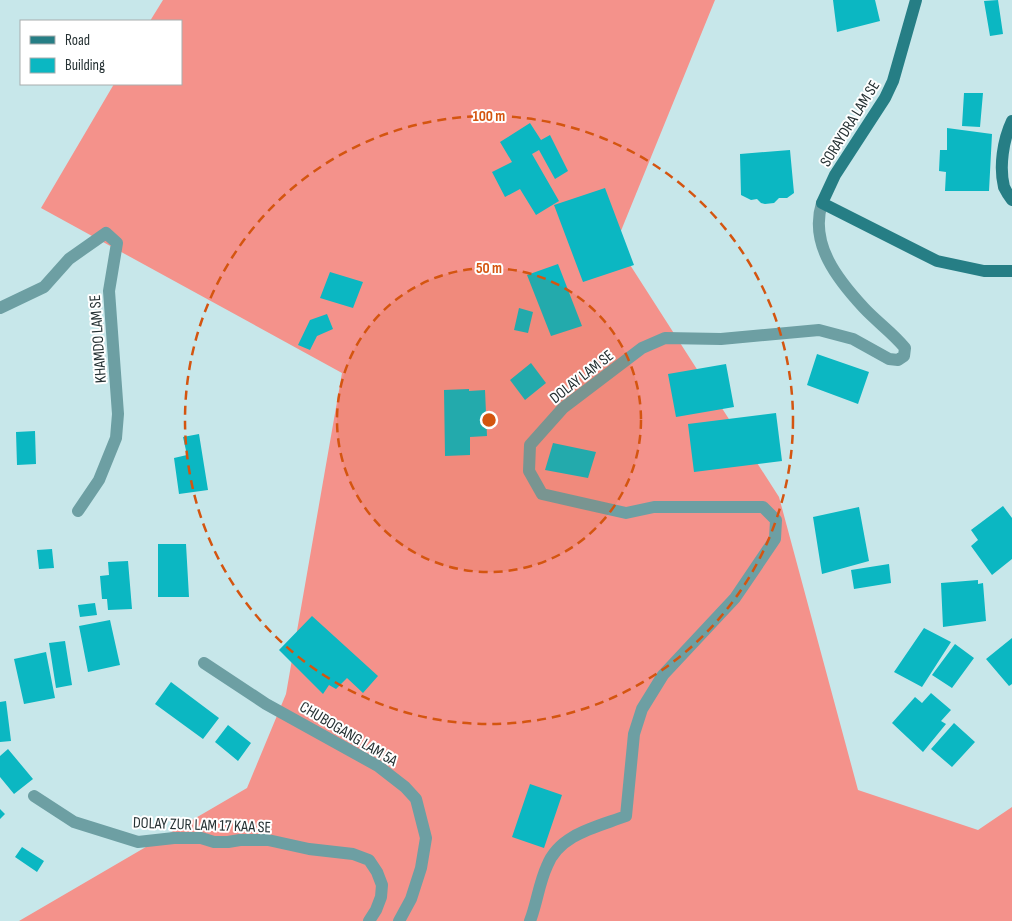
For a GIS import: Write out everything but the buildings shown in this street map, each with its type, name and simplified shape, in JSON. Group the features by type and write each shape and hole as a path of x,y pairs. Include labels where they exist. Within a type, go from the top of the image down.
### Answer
{"street":[{"name":"SORAYDRA LAM SE","path":"822,203 835,175 885,98 893,81 916,0"},
{"path":"1012,121 1008,130 1001,165 1004,188 1012,200"},
{"path":"822,203 937,261 984,271 1012,271"},
{"name":"DOLAY LAM SE","path":"530,921 547,864 559,846 578,834 626,816 634,734 642,709 662,675 735,598 775,539 776,520 763,507 654,507 626,513 542,494 529,472 530,445 563,408 642,348 665,338 721,339 819,330 853,339 889,359 898,360 904,356 905,348 890,331 864,309 832,270 818,233 818,216 822,203"},
{"name":"KHAMDO LAM SE","path":"0,308 44,287 68,259 106,233 117,243 109,291 118,414 116,438 99,480 78,511"},
{"name":"CHUBOGANG LAM 5A","path":"204,663 266,704 378,766 405,787 416,799 426,838 421,868 411,899 400,921"},
{"name":"DOLAY ZUR LAM 17 KAA SE","path":"34,796 74,822 138,842 174,838 201,838 214,842 268,840 316,850 353,854 369,860 378,872 382,885 376,910 369,921"}],"shaded area":[{"path":"163,0 715,0 616,243 779,497 858,790 978,830 1012,807 1012,921 19,921 247,788 286,694 342,373 41,208 113,85 182,85 182,20 151,20"}]}
